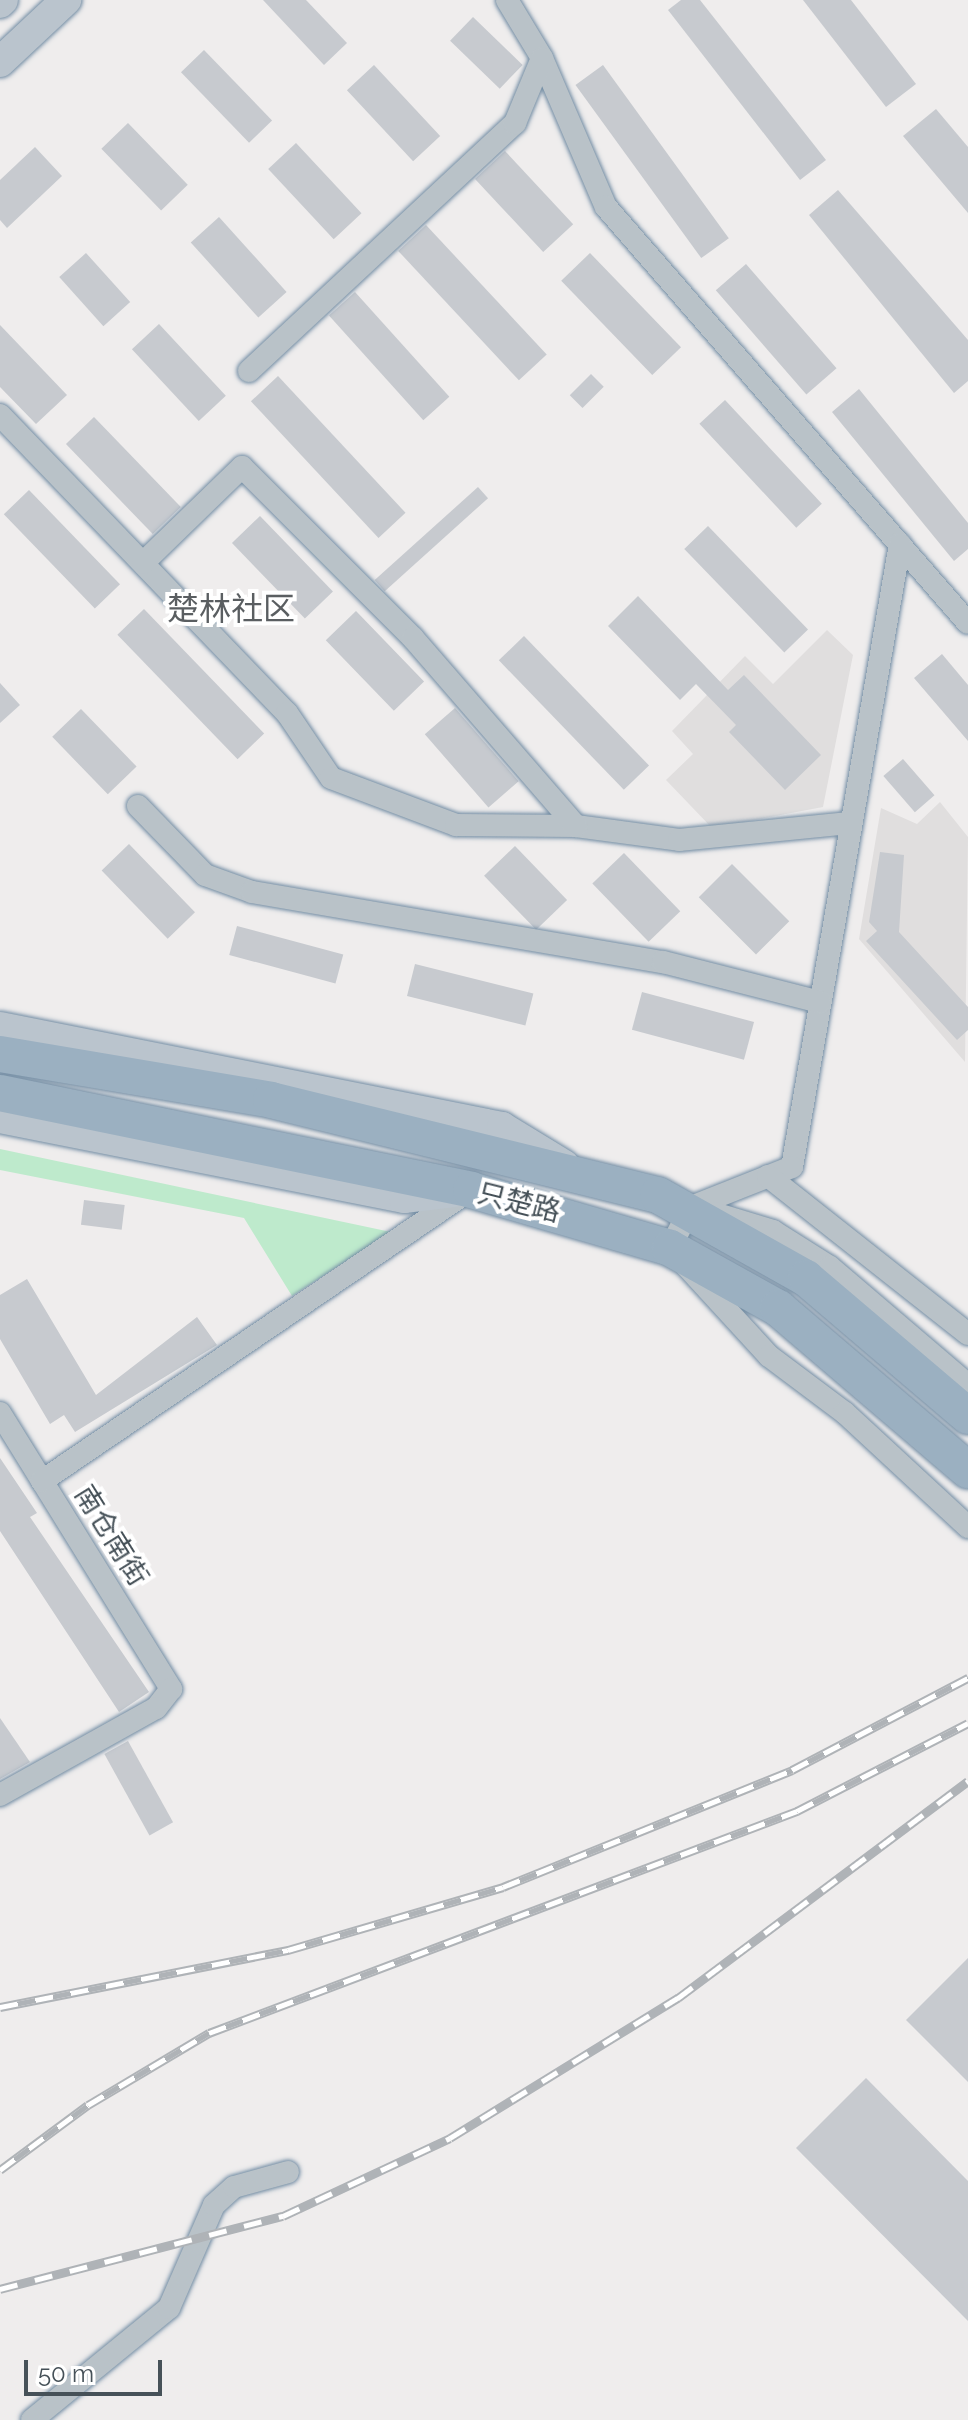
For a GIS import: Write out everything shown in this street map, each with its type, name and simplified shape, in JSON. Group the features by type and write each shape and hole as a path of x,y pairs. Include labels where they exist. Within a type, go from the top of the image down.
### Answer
{"highway":[{"name":"只楚路","path":"14,1056 271,1100 569,1168 691,1207 806,1278 968,1416"},
{"name":"只楚路","path":"6,1102 471,1190 670,1248 778,1308 968,1470"}],"main road":[{"path":"0,62 66,0"},
{"path":"0,1027 502,1127 569,1168"}],"street":[{"path":"507,0 542,58 606,207 968,623"},
{"path":"249,371 515,123 542,58"},
{"path":"0,415 287,713 331,778 456,825 576,826 679,840 849,823"},
{"path":"143,563 242,467 413,638 576,826"},
{"path":"900,544 849,823 792,1167 691,1207 670,1248 769,1356 845,1413 968,1527"},
{"path":"138,806 205,875 252,892 663,962 820,1002"},
{"path":"768,1176 968,1334"},
{"path":"42,1481 471,1190"},
{"path":"691,1207 773,1231 818,1259 968,1385"},
{"name":"南仓南街","path":"0,1413 171,1689 156,1708 0,1795"},
{"path":"32,2420 78,2375 169,2308 214,2205 234,2187 288,2172"}],"shaded area":[{"path":"827,630 853,655 823,807 712,828 666,780 693,754 672,731 745,656 773,684"},
{"path":"940,802 968,837 965,1062 859,939 881,808 917,824"}],"green space":[{"path":"0,1149 391,1232 292,1296 244,1218 0,1170"}],"building":[{"path":"263,0 306,0 347,43 324,65"},
{"path":"681,0 700,0 826,160 800,180 668,10"},
{"path":"803,0 851,0 916,84 886,107"},
{"path":"473,17 523,65 500,89 450,41"},
{"path":"204,50 272,120 249,143 181,72"},
{"path":"374,65 440,136 413,161 347,90"},
{"path":"603,65 729,238 701,258 575,85"},
{"path":"936,109 968,147 968,213 903,136"},
{"path":"128,123 188,185 161,211 101,149"},
{"path":"296,143 361,213 334,239 268,169"},
{"path":"35,147 62,176 7,228 0,220 0,180"},
{"path":"505,151 573,224 543,252 475,179"},
{"path":"838,190 968,340 968,381 954,393 809,215"},
{"path":"219,217 287,292 258,317 191,242"},
{"path":"426,225 547,354 519,380 398,251"},
{"path":"86,253 130,302 103,326 59,277"},
{"path":"590,253 681,347 652,375 561,281"},
{"path":"746,264 837,368 806,394 716,290"},
{"path":"355,292 449,397 423,420 329,315"},
{"path":"159,324 226,396 199,421 132,349"},
{"path":"0,325 67,395 36,424 0,387"},
{"path":"591,374 604,387 583,408 570,395"},
{"path":"278,376 406,513 378,538 251,401"},
{"path":"859,389 968,523 968,549 954,561 832,412"},
{"path":"725,400 822,504 796,528 699,424"},
{"path":"94,417 181,507 153,534 66,444"},
{"path":"478,487 488,498 385,591 375,580"},
{"path":"29,490 120,584 95,609 4,514"},
{"path":"260,516 333,592 305,619 232,543"},
{"path":"708,526 808,630 784,653 684,549"},
{"path":"638,596 728,690 744,675 821,755 785,790 729,732 736,725 696,684 680,700 608,626"},
{"path":"144,609 264,733 238,759 117,635"},
{"path":"356,611 424,681 394,711 326,640"},
{"path":"524,636 649,765 624,790 499,660"},
{"path":"942,654 968,685 968,741 914,678"},
{"path":"0,683 20,705 0,723"},
{"path":"455,708 519,781 488,807 425,734"},
{"path":"81,709 137,767 108,794 52,737"},
{"path":"903,759 934,795 915,812 883,776"},
{"path":"129,844 195,912 168,939 102,870"},
{"path":"515,846 567,900 536,930 484,876"},
{"path":"880,852 904,855 899,932 968,1007 968,1030 957,1040 866,941 877,931 869,922"},
{"path":"624,853 680,911 649,942 592,884"},
{"path":"732,864 789,921 756,955 699,897"},
{"path":"237,926 343,954 335,983 229,955"},
{"path":"415,964 533,994 525,1026 407,996"},
{"path":"642,992 754,1022 744,1060 632,1030"},
{"path":"84,1200 125,1205 122,1230 81,1225"},
{"path":"27,1279 96,1395 197,1317 217,1345 75,1432 64,1415 50,1424 0,1339 0,1295"},
{"path":"0,1458 37,1513 30,1517 149,1692 119,1712 0,1531"},
{"path":"0,1718 30,1762 0,1779"},
{"path":"128,1741 173,1822 149,1835 104,1754"},
{"path":"968,1958 968,2082 906,2020"},
{"path":"866,2078 968,2181 968,2321 796,2148"}],"railway":[{"path":"0,2007 288,1950 503,1887 792,1770 968,1678"},
{"path":"0,2170 88,2105 209,2033 797,1811 968,1723"},
{"path":"0,2289 283,2216 450,2138 678,1998 968,1781"}],"district":[{"name":"楚林社区","path":"231,609"}]}
